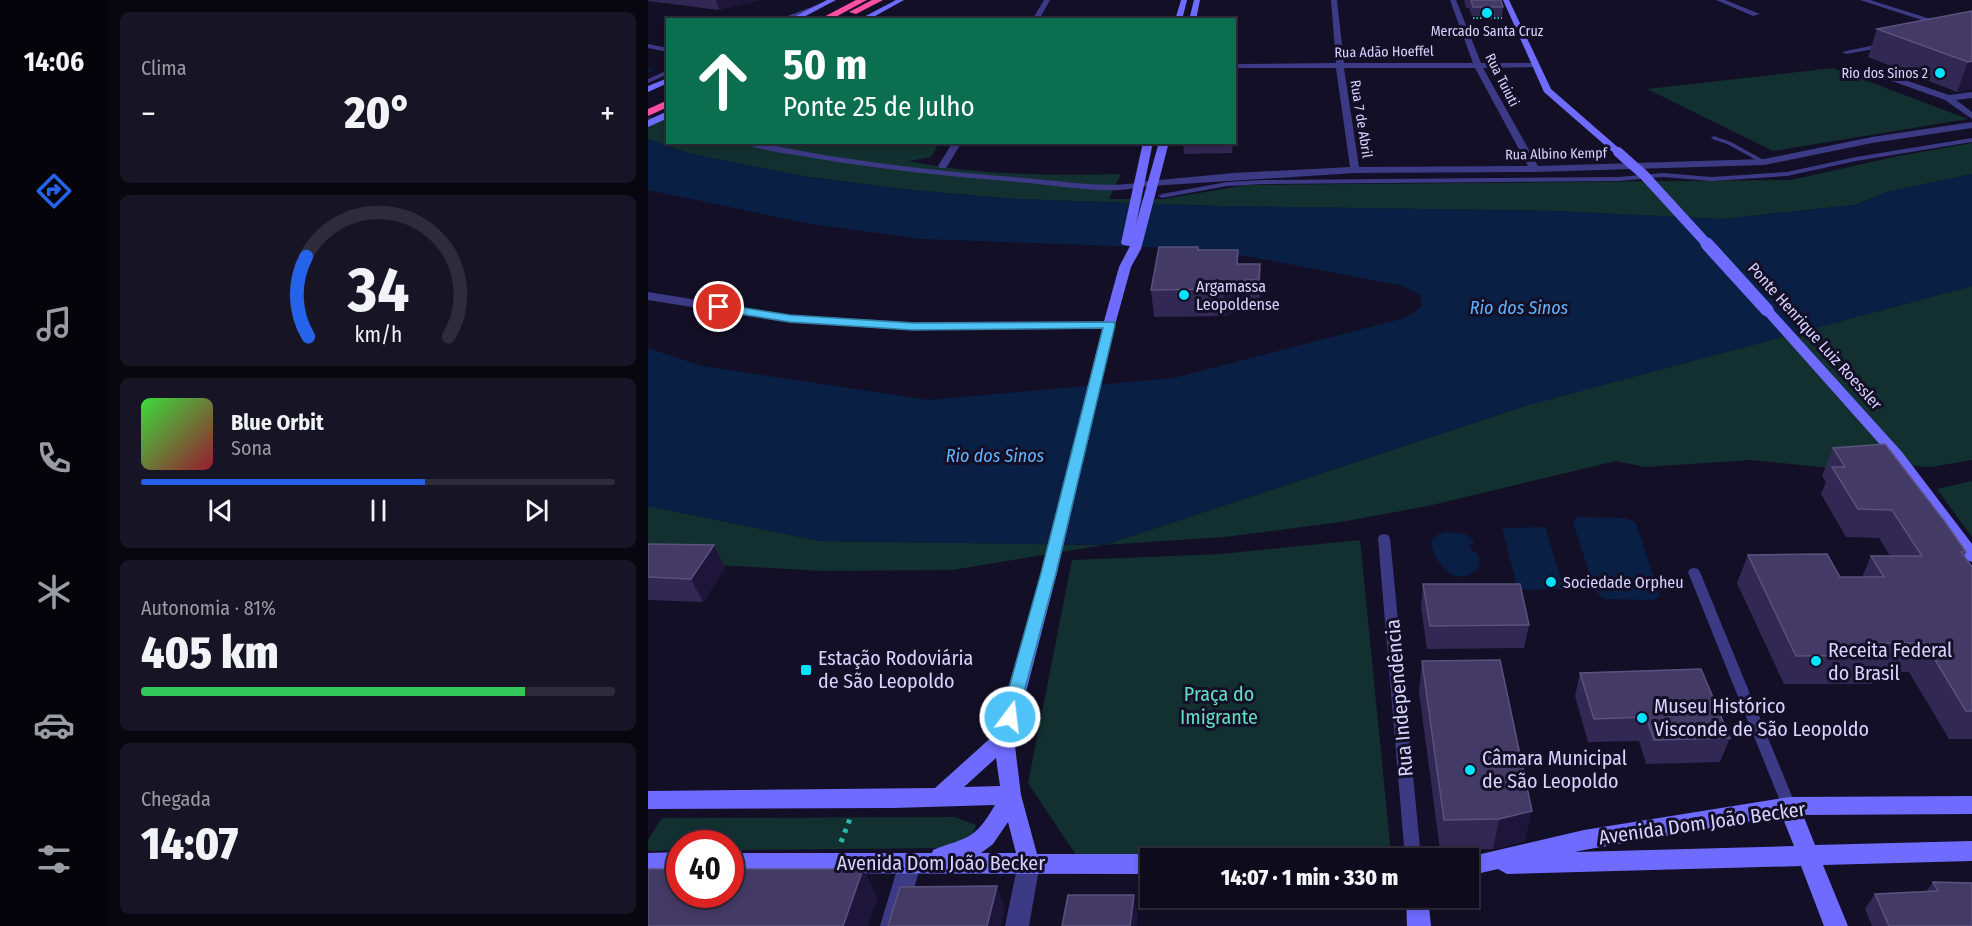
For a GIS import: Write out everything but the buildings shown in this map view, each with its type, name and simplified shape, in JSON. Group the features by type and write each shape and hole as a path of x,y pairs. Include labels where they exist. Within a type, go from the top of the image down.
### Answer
{"highway":[{"path":"843,16 863,0"},
{"path":"828,18 843,16 879,0"},
{"path":"648,102 666,94"},
{"path":"648,113 666,104"}],"street":[{"path":"795,18 833,0"},
{"path":"865,18 901,0"},
{"path":"1036,18 1047,0"},
{"path":"1179,18 1184,0"},
{"path":"1192,18 1197,0"},
{"name":"Rua 7 de Abril","path":"1335,0 1340,66 1355,170"},
{"name":"Rua Tuiuti","path":"1453,0 1477,64 1535,169"},
{"name":"Ponte Henrique Luiz Roessler","path":"1506,0 1547,90 1644,175 1828,376 1897,455 1972,556"},
{"path":"1719,0 1756,14"},
{"path":"1863,0 1952,30 1940,35"},
{"path":"786,18 824,4"},
{"path":"1846,52 1893,43"},
{"name":"Rua Adão Hoeffel","path":"1236,66 1534,65"},
{"path":"1870,70 1948,98 1972,116"},
{"path":"648,89 666,81"},
{"path":"1948,98 1972,95"},
{"path":"648,124 666,115"},
{"name":"Rua Albino Kempf","path":"1138,185 1355,170 1535,169 1764,162 1872,140 1972,125"},
{"path":"943,166 957,144"},
{"path":"1130,249 1135,200 1148,144"},
{"path":"1017,926 1029,863 1011,795 1004,738 1125,267 1148,201 1163,144"},
{"path":"648,296 801,320 913,326 1110,325"},
{"path":"940,797 1004,738"},
{"path":"648,800 893,799 1011,795"},
{"path":"892,926 910,863 969,850 987,838 1011,795"},
{"name":"Avenida Dom João Becker","path":"1479,863 1584,840 1789,807 1972,805"},
{"path":"1789,807 1836,926"},
{"name":"Avenida Dom João Becker","path":"1479,865 1972,851"},
{"path":"648,862 666,862"},
{"name":"Avenida Dom João Becker","path":"744,863 1140,864"},
{"path":"1417,908 1419,926"}],"lane":[{"path":"648,46 666,50"},
{"path":"648,81 666,73"},
{"path":"1714,138 1729,143 1764,162"},
{"path":"1162,196 1264,182 1619,179 1663,175 1712,179 1758,177 1787,174 1856,159 1972,140"},
{"path":"754,144 856,164 933,173 1101,188 1138,185"},
{"path":"933,173 943,166"},
{"path":"1192,180 1204,189"},
{"name":"Rua Independência","path":"1384,538 1412,848"},
{"path":"1694,572 1789,807"}],"path":[{"path":"1461,18 1516,19"}],"green space":[{"path":"1833,68 1968,119 1773,151 1647,89"},
{"path":"666,116 666,144 935,144 937,148 931,157 909,161 934,166 1015,174 1121,174 1109,199 1164,199 1246,185 1791,180 1898,156 1972,143 1972,174 1887,192 1855,205 1721,219 1555,211 1218,206 1015,199 901,189 802,176 691,154 648,139 648,117 661,119"},
{"path":"1972,286 1972,460 1931,467 1872,463 1830,468 1751,460 1645,467 1616,461 1428,506 1341,522 1225,537 1104,545 1528,405"},
{"path":"1972,481 1972,537 1937,489"},
{"path":"648,506 820,541 1104,545 952,570 821,571 648,561"},
{"name":"Praça do Imigrante","path":"1360,540 1391,848 1140,848 1140,857 1078,858 1028,783 1072,560 1221,554"},
{"path":"955,817 976,825 973,834 955,848 744,850 744,830 666,830 666,850 648,851 648,840 662,818"}],"water":[{"name":"Rio dos Sinos","path":"648,139 691,154 802,176 901,189 1015,199 1218,206 1555,211 1721,219 1855,205 1887,192 1972,174 1972,286 1528,405 1104,545 820,541 648,506 648,348 702,366 929,400 1174,378 1405,318 1422,306 1420,295 1403,286 1246,256 1170,248 922,239 810,224 648,190"},
{"path":"1577,517 1625,518 1636,523 1660,596 1654,600 1604,599 1595,591 1573,522"},
{"path":"1545,527 1564,589 1518,590 1502,528"},
{"path":"1446,532 1465,534 1475,542 1468,546 1478,555 1480,565 1473,573 1457,576 1449,573 1437,560 1431,542 1437,535"}],"place":[{"name":"Mercado Santa Cruz","path":"1487,13"},
{"name":"Rio dos Sinos 2","path":"1940,73"},
{"name":"Argamassa Leopoldense","path":"1184,295"},
{"name":"Sociedade Orpheu","path":"1551,582"},
{"name":"Receita Federal do Brasil","path":"1816,661"},
{"name":"Estação Rodoviária de São Leopoldo","path":"806,670"},
{"name":"Museu Histórico Visconde de São Leopoldo","path":"1642,718"},
{"name":"Câmara Municipal de São Leopoldo","path":"1470,770"}],"route":[{"path":"719,307 790,319 913,326 1110,325 1010,717"}]}
